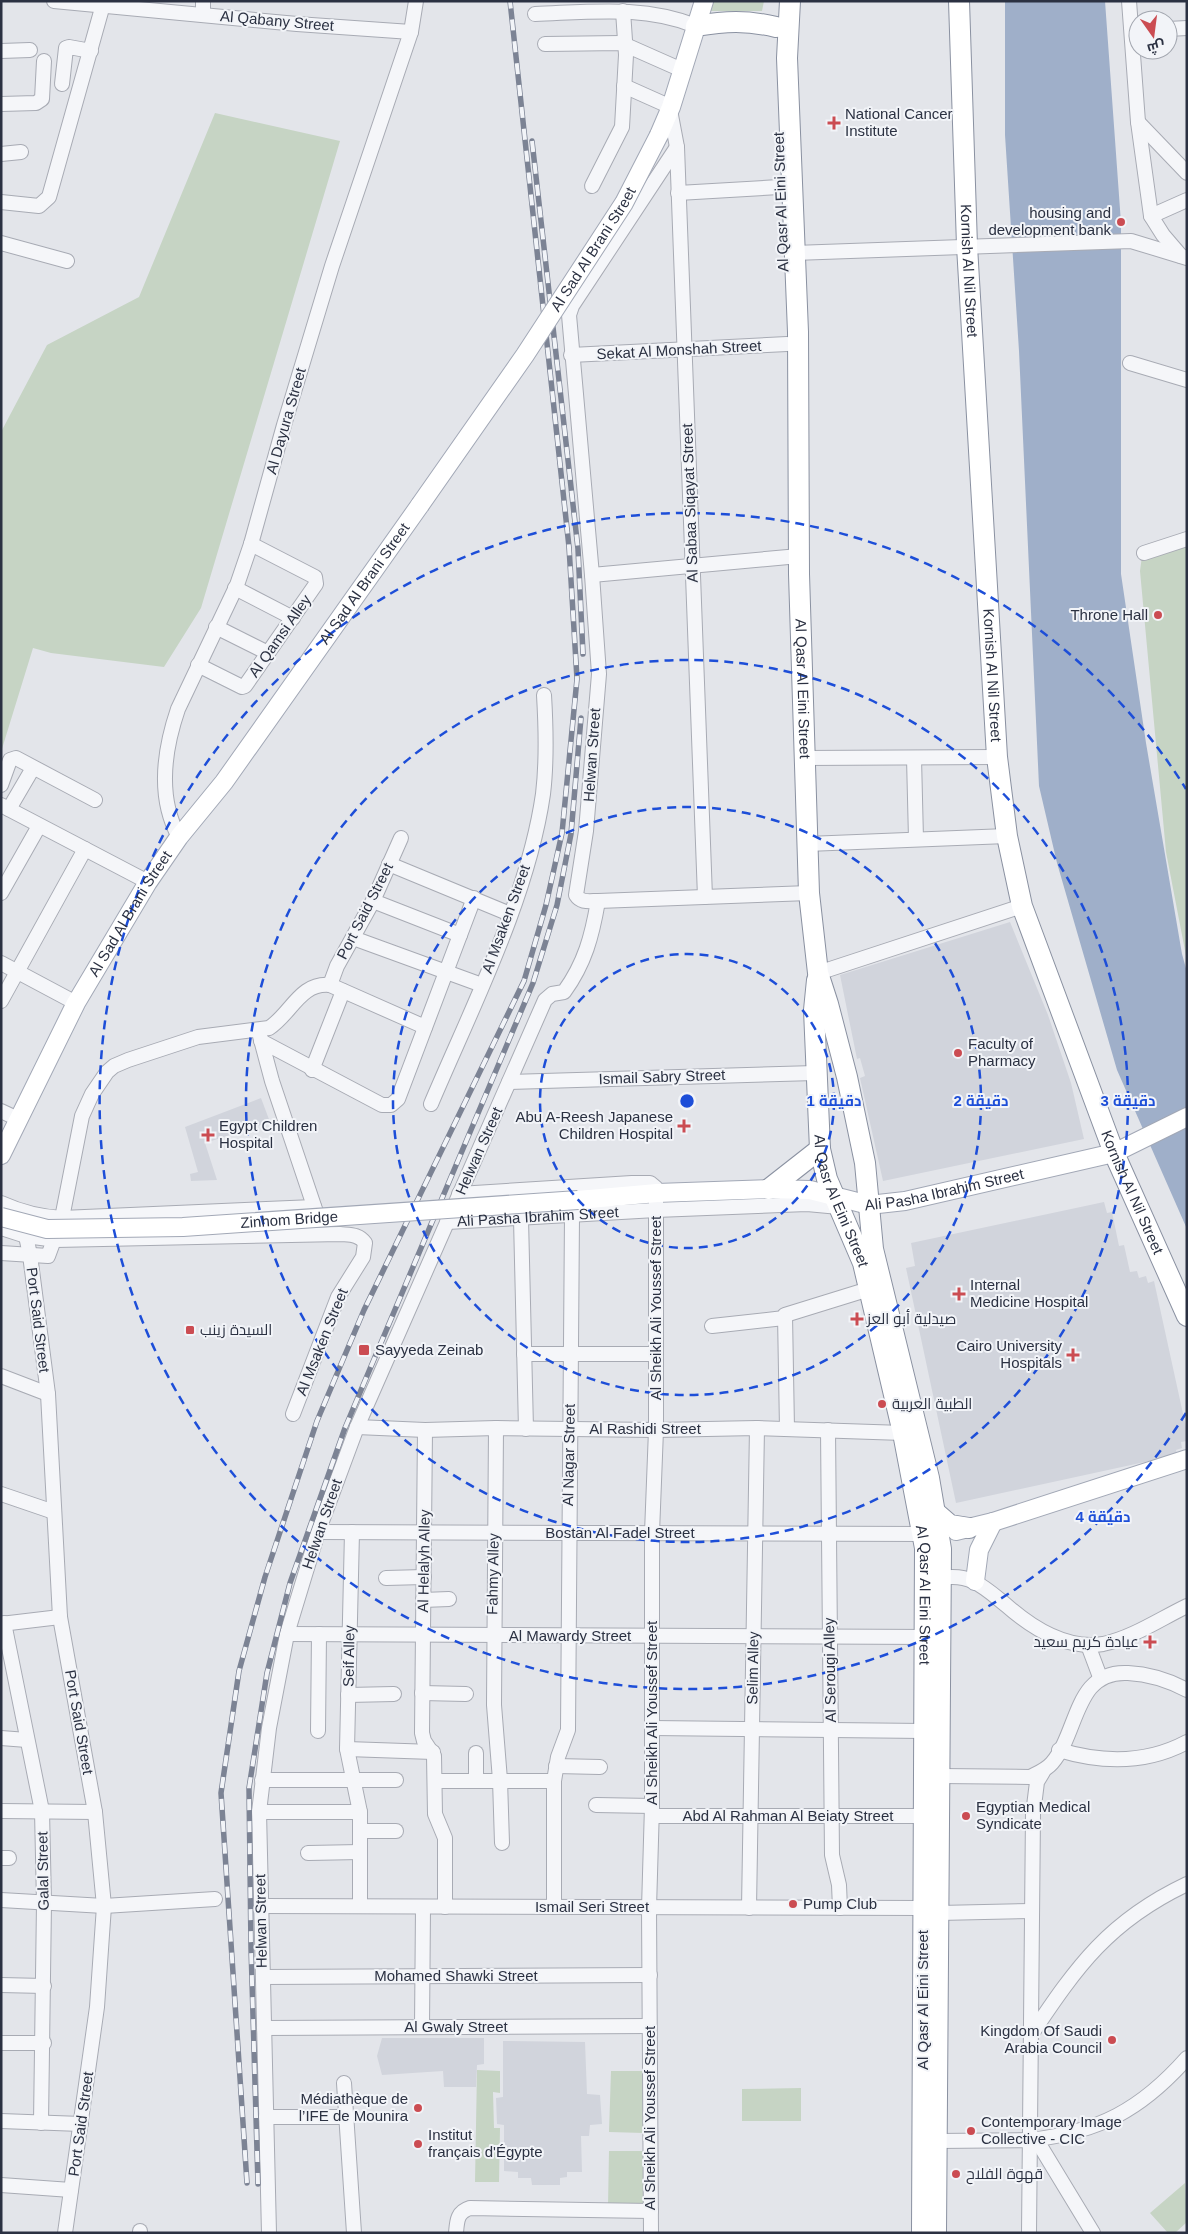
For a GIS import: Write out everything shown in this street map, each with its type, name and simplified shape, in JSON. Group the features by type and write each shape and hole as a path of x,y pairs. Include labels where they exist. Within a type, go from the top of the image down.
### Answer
{"highway":[{"name":"Al Qasr Al Eini Street","path":"778,1 776,27 779,187 787,344 797,402"},
{"name":"Al Qasr Al Eini Street","path":"790,1 787,58 798,332 799,556 803,758 809,893 818,973 847,1077 865,1163 874,1249 917,1427 935,1512 926,1565 933,1637 940,1776 931,1911 922,2233"},
{"name":"Kornish Al Nil Street","path":"959,1 967,246 997,756 1007,836 1022,906 1114,1153 1187,1316"},
{"path":"696,26 729,21 753,22 776,27"},
{"name":"Al Qasr Al Eini Street","path":"818,973 814,1004 815,1073 820,1149 827,1179 863,1263 903,1432 942,1578 933,1637 924,1731 923,1816 931,1911 938,2141 936,2233"},
{"path":"769,1189 820,1149"},
{"path":"935,1512 950,1525 969,1528"}],"main road":[{"name":"Al Sad Al Brani Street","path":"1,1155 76,1003 148,882 179,836 224,782 388,547 420,505 525,354 624,203 659,135 670,109 704,1"},
{"name":"Ali Pasha Ibrahim Street","path":"578,1200 657,1201 769,1189 810,1190 836,1201 869,1205 905,1201 1114,1153 1187,1118"},
{"name":"Zinhom Bridge","path":"1,1217 47,1229 183,1226 578,1200"},
{"path":"931,1533 969,1528 993,1522 1187,1459"},
{"path":"975,1580 979,1550 993,1522"}],"street":[{"name":"Al Qabany Street","path":"54,1 203,8 297,24 411,32"},
{"name":"Al Dayura Street","path":"179,836 169,813 166,796 164,773 167,746 178,709 235,588 251,544 284,425 332,266 411,32 416,1"},
{"path":"1,202 39,206 49,197 104,3"},
{"path":"592,186 622,127 625,44 623,11"},
{"path":"534,14 623,11 651,13 674,17 696,26"},
{"path":"545,44 608,42 625,44 682,70"},
{"path":"62,84 66,48 91,51"},
{"path":"1,51 30,50"},
{"path":"1135,60 1138,122 1151,216 1163,236 1184,257"},
{"path":"1,104 36,103 42,99 44,61"},
{"path":"624,86 670,109"},
{"name":"Al Sabaa Siqayat Street","path":"670,109 677,147 704,897"},
{"path":"1138,122 1187,173"},
{"name":"Helwan Street","path":"268,2233 259,1812 268,1728 288,1634 318,1532 357,1427 546,1000 552,994 564,992 579,971 594,924 598,901 583,901 576,894 586,831 599,674 592,575 568,322 572,306 677,147"},
{"path":"1,154 21,152"},
{"path":"678,193 779,187"},
{"path":"1151,216 1187,200"},
{"path":"794,253 1131,241 1184,257"},
{"path":"1,243 67,261"},
{"name":"Sekat Al Monshah Street","path":"571,355 787,344"},
{"path":"1130,363 1187,380"},
{"path":"1144,553 1187,539"},
{"name":"Al Qamsi Alley","path":"198,666 242,687 245,686 316,584 315,577 251,544"},
{"path":"592,575 799,556"},
{"path":"235,588 293,618"},
{"path":"216,627 268,653"},
{"name":"Al Msaken Street","path":"431,1104 482,985 526,870 543,793 546,749 544,695"},
{"path":"803,758 997,756"},
{"path":"1,785 11,758 16,758 95,800"},
{"path":"914,758 916,840"},
{"path":"33,768 5,807 148,882"},
{"path":"1,893 39,826"},
{"path":"807,844 1007,836"},
{"name":"Port Said Street","path":"30,1254 48,1256 56,1240 82,1116 92,1094 107,1072 114,1066 128,1060 198,1037 212,1034 260,1036 279,1022 304,992 317,986 336,988 337,966 373,901 401,838"},
{"path":"1,1001 86,849"},
{"path":"389,864 510,914"},
{"path":"598,901 809,893"},
{"path":"260,1036 312,1070 382,1105 391,1105 398,1099 474,898"},
{"path":"373,901 460,935"},
{"path":"818,973 1022,906"},
{"path":"353,938 482,985"},
{"path":"1,963 76,1003"},
{"path":"312,1070 336,988 425,1027"},
{"path":"1,1228 26,1236 56,1240 340,1234 335,1222 320,1216 314,1207 272,1081 260,1036"},
{"name":"Ismail Sabry Street","path":"509,1082 815,1073"},
{"path":"1,1111 18,1119"},
{"name":"Ali Pasha Ibrahim Street","path":"459,1194 650,1183 654,1184 657,1201"},
{"name":"Ali Pasha Ibrahim Street","path":"447,1222 572,1216 657,1201 807,1204 836,1201"},
{"name":"Al Sheikh Ali Youssef Street","path":"651,2233 649,1908 652,1811 652,1533 656,1430 657,1201"},
{"path":"1,1203 20,1212 62,1218 314,1207"},
{"name":"Port Said Street","path":"20,1212 30,1254 48,1394 60,1617 95,1812 104,1906 97,2007 65,2233"},
{"name":"Al Nagar Street","path":"554,1907 554,1781 556,1766 568,1730 567,1636 572,1216"},
{"path":"521,1219 526,1429"},
{"name":"Al Msaken Street","path":"293,1414 338,1297 366,1250 362,1238 340,1234"},
{"path":"1,1252 30,1254"},
{"path":"712,1326 784,1318 786,1315 869,1289"},
{"path":"784,1318 787,1429"},
{"path":"524,1354 656,1354"},
{"path":"1,1376 48,1394"},
{"name":"Al Rashidi Street","path":"357,1427 425,1430 496,1428 656,1430 758,1428 903,1432"},
{"name":"Fahmy Alley","path":"496,1428 493,1635 494,1705 500,1780 502,1843"},
{"name":"Selim Alley","path":"749,1908 758,1428"},
{"name":"Al Helalyh Alley","path":"425,1430 423,1737 433,1752 435,1814 445,1838 445,1907"},
{"name":"Al Serougi Alley","path":"828,1430 831,1817 832,1855 839,1884 840,1908"},
{"path":"1,1494 54,1512"},
{"name":"Bostan Al Fadel Street","path":"318,1532 931,1533"},
{"name":"Seif Alley","path":"352,1532 347,1749 360,1812 360,1906"},
{"path":"942,1578 959,1576 975,1580 1022,1618 1041,1630 1056,1638 1088,1644 1115,1641 1187,1606"},
{"path":"386,1578 424,1577"},
{"path":"423,1600 448,1599"},
{"path":"3,1623 60,1617"},
{"name":"Galal Street","path":"3,1623 42,1811 44,2043 41,2123"},
{"name":"Al Mawardy Street","path":"288,1634 933,1637"},
{"path":"318,1731 319,1634"},
{"path":"1088,1644 1100,1677"},
{"path":"1029,2233 1033,1814 1037,1782 1043,1772 1053,1762 1082,1702 1090,1688 1100,1677 1116,1672 1138,1673 1157,1677 1187,1690"},
{"path":"422,1693 466,1694"},
{"path":"348,1695 394,1694"},
{"path":"652,1728 924,1731"},
{"path":"1,1738 27,1740"},
{"path":"1060,1750 1101,1759 1123,1760 1164,1752 1187,1742"},
{"path":"347,1749 433,1752"},
{"path":"476,1753 476,1780"},
{"path":"556,1766 600,1767"},
{"path":"940,1776 1030,1777 1043,1772"},
{"path":"262,1780 396,1780"},
{"path":"435,1781 554,1781"},
{"name":"Abd Al Rahman Al Beiaty Street","path":"596,1806 750,1816 923,1816"},
{"path":"1,1811 95,1812"},
{"path":"259,1812 360,1812"},
{"path":"360,1831 396,1831"},
{"path":"308,1853 360,1852"},
{"path":"1031,2035 1069,1978 1095,1948 1138,1911 1187,1884"},
{"path":"1,1900 104,1906 215,1899"},
{"name":"Ismail Seri Street","path":"261,1906 840,1908 931,1911 1032,1911"},
{"path":"422,2027 423,1907"},
{"name":"Mohamed Shawki Street","path":"263,1977 650,1975"},
{"path":"1,1985 44,1986"},
{"name":"Al Gwaly Street","path":"264,2028 650,2026"},
{"path":"1,2043 44,2043"},
{"path":"938,2141 1030,2140 1080,2131 1126,2111 1148,2098 1187,2058"},
{"path":"344,2083 354,2233"},
{"path":"266,2117 346,2117"},
{"path":"1,2121 81,2124"},
{"path":"1030,2140 1039,2144 1049,2157 1071,2199 1093,2233"},
{"path":"1,2184 71,2190"},
{"path":"456,2233 457,2222 461,2213 470,2208 651,2211"}],"shaded area":[{"name":"Faculty of Pharmacy","path":"1010,922 1048,1015 1071,1083 1084,1139 883,1181 860,1078 865,1076 860,1058 857,1059 840,975"},
{"name":"Egypt Children Hospital","path":"261,1098 270,1122 205,1143 217,1180 191,1181 190,1174 198,1172 185,1127"},
{"name":"Cairo University Hospitals","path":"1104,1202 1107,1213 1112,1212 1119,1246 1124,1245 1130,1272 1137,1271 1139,1278 1146,1276 1148,1283 1154,1281 1187,1432 1187,1441 1181,1442 1182,1448 1176,1450 1177,1455 956,1503 906,1268 915,1266 911,1243"},
{"path":"382,2038 484,2038 484,2064 477,2065 476,2087 444,2087 443,2071 382,2075 377,2056"},
{"path":"503,2041 585,2042 587,2094 600,2095 602,2124 590,2125 589,2136 581,2136 582,2172 567,2172 567,2177 560,2178 560,2185 532,2185 531,2178 518,2178 518,2172 504,2171 504,2125 497,2124 496,2098 503,2097"}],"green space":[{"path":"713,1 764,1 762,11 709,11"},
{"path":"215,113 340,141 201,608 164,667 51,653 33,648 1,752 1,432 47,345 139,297"},
{"path":"1187,542 1187,961 1166,852 1140,571 1142,556"},
{"path":"477,2070 500,2071 500,2093 493,2092 494,2128 500,2128 499,2182 475,2182"},
{"path":"611,2071 645,2071 644,2133 609,2132"},
{"path":"801,2088 801,2121 742,2121 742,2089"},
{"path":"609,2151 648,2151 647,2208 608,2206"},
{"path":"1185,2183 1187,2222 1175,2233 1168,2233 1150,2213"}],"water":[{"path":"1005,1 1105,1 1121,223 1121,574 1146,743 1182,954 1187,972 1187,1229 1117,1070 1057,863 1039,786 1019,351 1005,135"}],"railway":[{"path":"247,2183 221,1793 239,1671 265,1577 317,1421 364,1310 524,981 546,905 562,833 577,679 569,547 510,1"},
{"path":"532,141 578,549 583,654"},
{"path":"258,2184 251,1948 249,1788 267,1673 290,1583 345,1428 533,983 557,905 571,834 581,718"}],"place":[{"name":"National Cancer Institute","path":"834,123"},
{"name":"housing and development bank","path":"1121,222"},
{"name":"Throne Hall","path":"1158,615"},
{"name":"Faculty of Pharmacy","path":"958,1053"},
{"name":"Abu A-Reesh Japanese Children Hospital","path":"684,1126"},
{"name":"Egypt Children Hospital","path":"208,1135"},
{"name":"Internal Medicine Hospital","path":"959,1294"},
{"name":"صيدلية أبو العز","path":"857,1319"},
{"name":"السيدة زينب","path":"190,1330"},
{"name":"Sayyeda Zeinab","path":"364,1350"},
{"name":"Cairo University Hospitals","path":"1073,1355"},
{"name":"الطبية العربية","path":"882,1404"},
{"name":"عيادة كريم سعيد","path":"1150,1642"},
{"name":"Egyptian Medical Syndicate","path":"966,1816"},
{"name":"Pump Club","path":"793,1904"},
{"name":"Kingdom Of Saudi Arabia Council","path":"1112,2040"},
{"name":"Médiathèque de l’IFE de Mounira","path":"418,2108"},
{"name":"Contemporary Image Collective - CIC","path":"971,2131"},
{"name":"Institut français d'Égypte","path":"418,2144"},
{"name":"قهوة الفلاح","path":"956,2174"}]}
